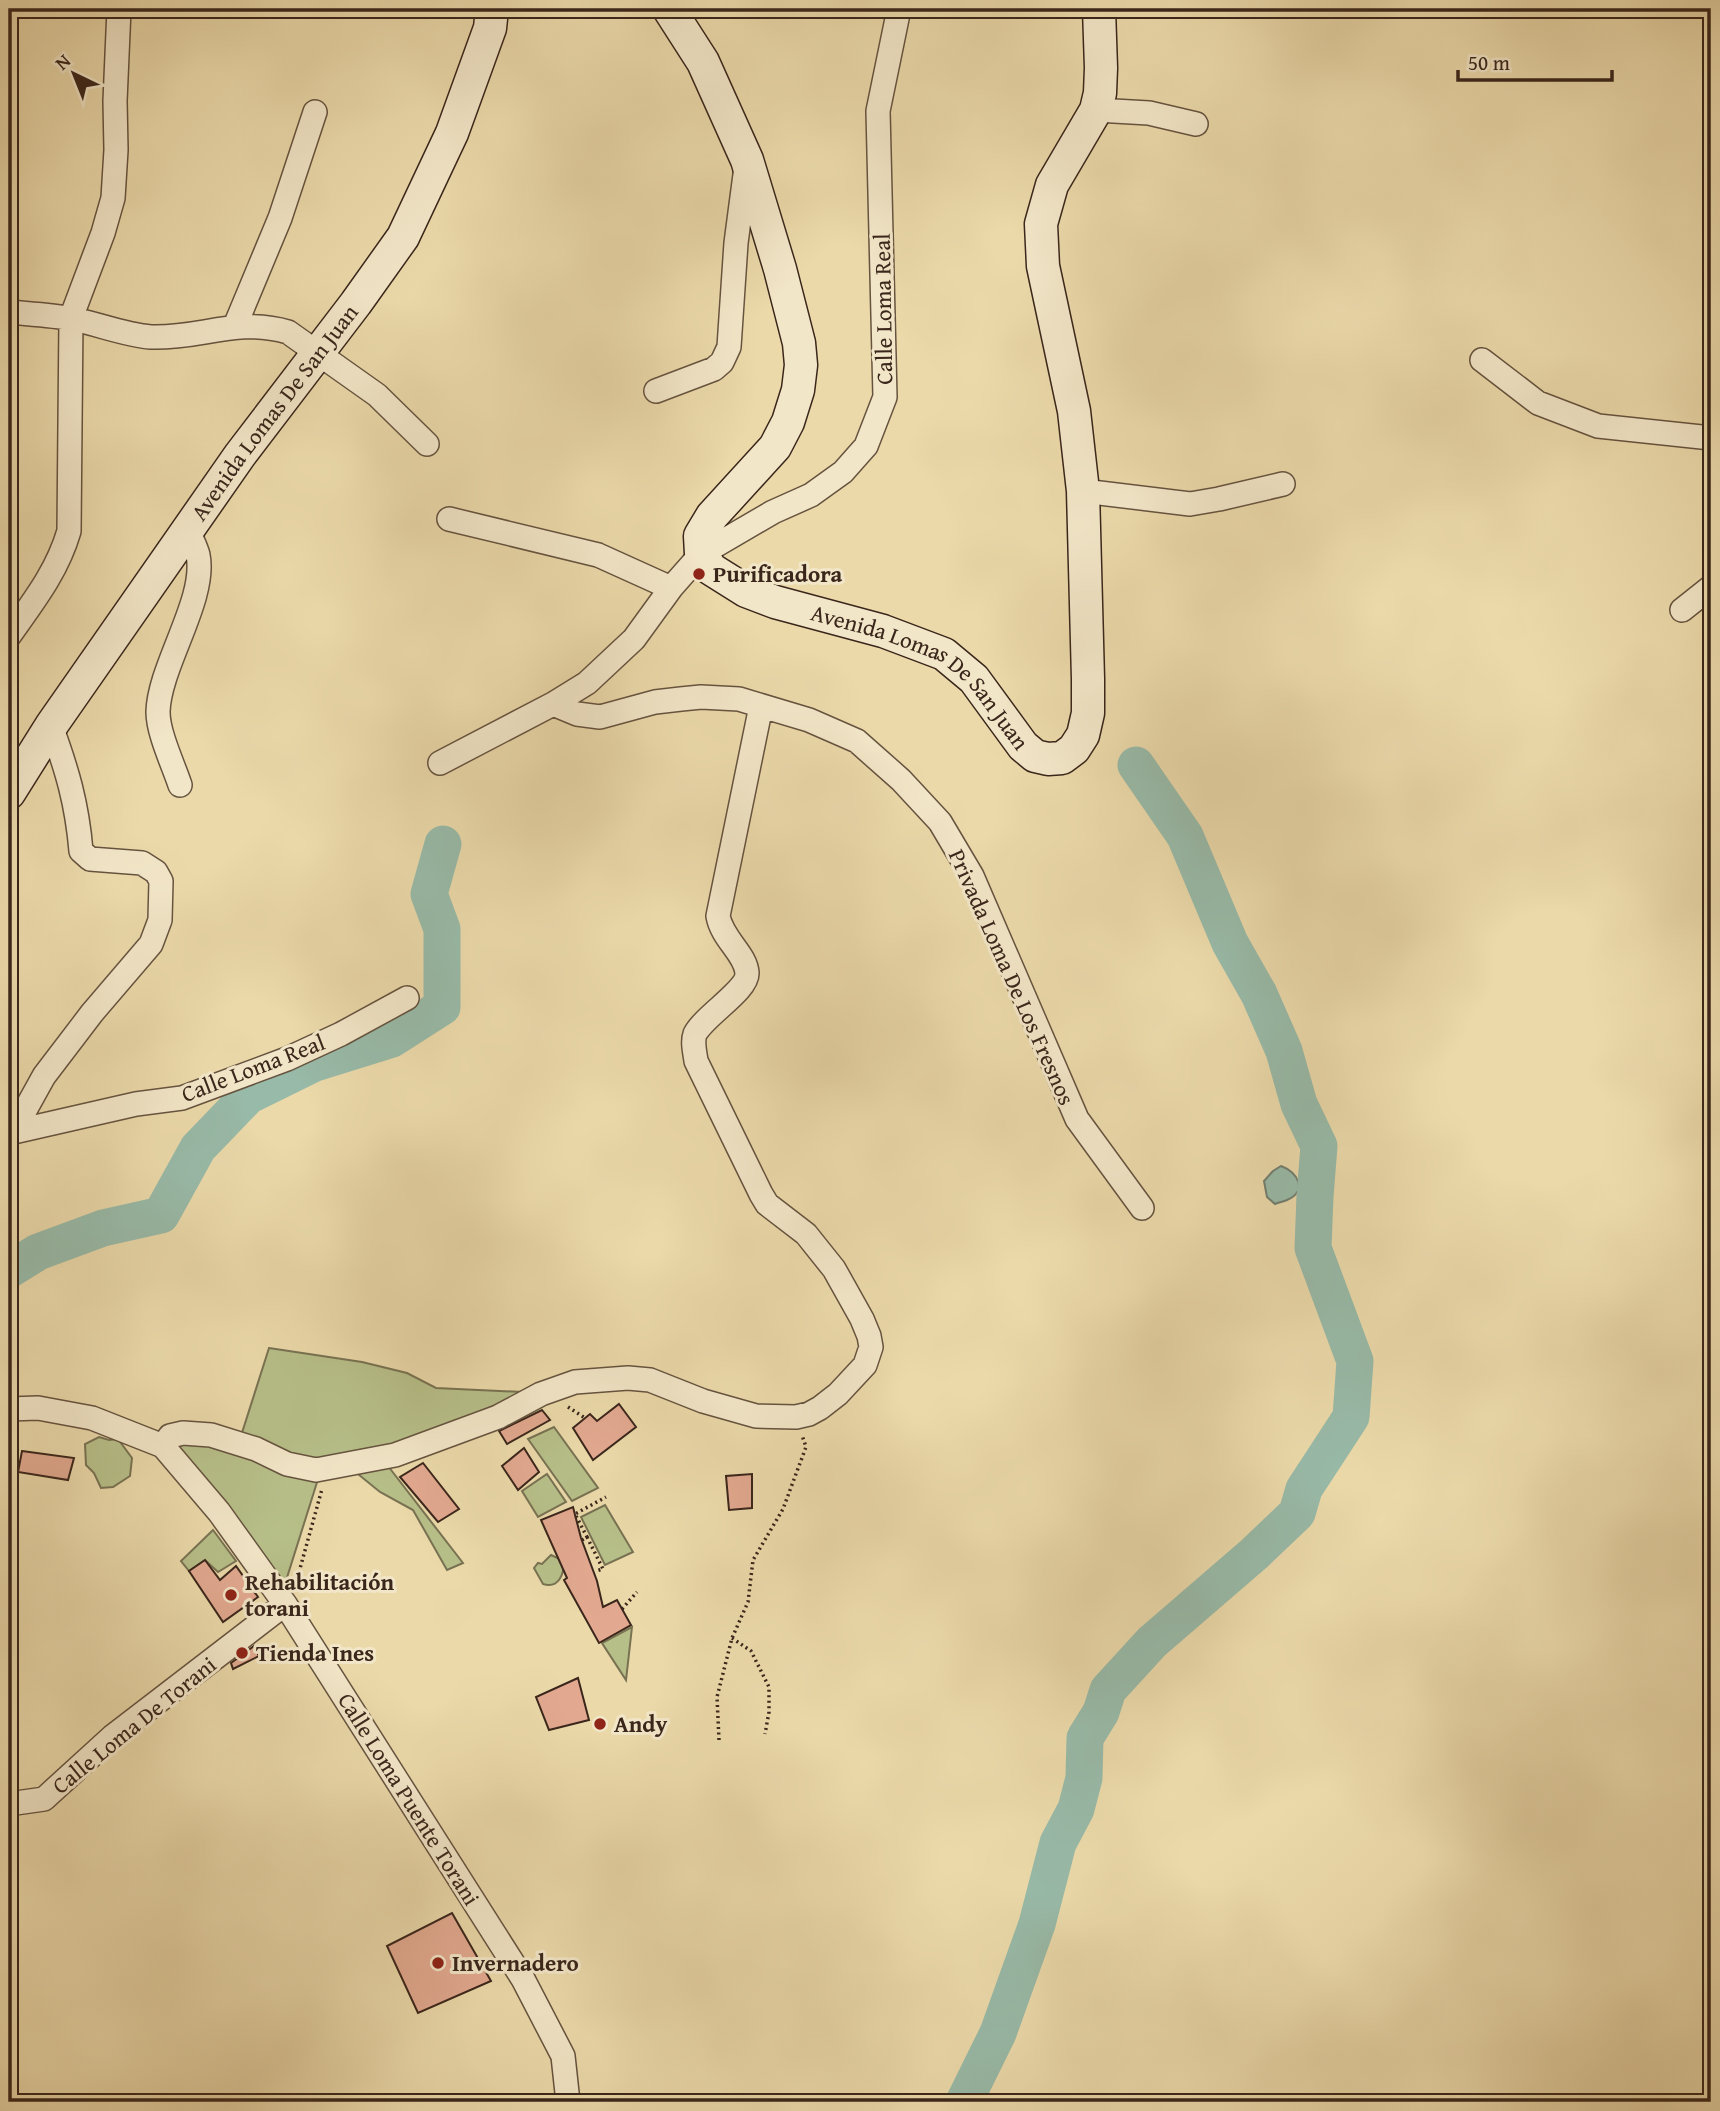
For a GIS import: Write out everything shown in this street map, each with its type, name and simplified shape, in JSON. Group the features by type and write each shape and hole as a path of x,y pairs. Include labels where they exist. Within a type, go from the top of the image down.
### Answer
{"main road":[{"name":"Avenida Lomas De San Juan","path":"9,793 51,726 240,455 403,237 452,133 489,28 492,9"},
{"path":"669,9 703,62 747,160 780,268 799,343 801,365 798,390 784,430 769,454 712,516 700,536 701,554"},
{"name":"Avenida Lomas De San Juan","path":"701,554 711,569 746,591 883,631 944,654 974,678 1023,746 1035,756 1062,758 1074,749 1083,736 1088,713 1083,491 1074,411 1043,266 1041,224 1052,185 1096,110 1101,68 1100,9"}],"street":[{"path":"9,636 54,570 69,531 71,318 103,233 113,198 119,9"},
{"name":"Calle Loma Real","path":"440,763 554,704 587,683 634,639 671,588 701,554 774,512 811,495 843,472 866,446 885,397 878,111 899,9"},
{"path":"1096,110 1149,113 1196,124"},
{"path":"235,326 280,218 316,112"},
{"path":"656,391 714,369 722,362 729,346 736,243 747,160"},
{"path":"9,313 71,318 147,337 172,337 235,326 272,327 288,332 377,395 427,444"},
{"path":"1482,360 1538,402 1598,426 1711,438"},
{"path":"1083,491 1190,504 1283,484"},
{"path":"449,519 598,555 671,588"},
{"path":"180,785 158,714 162,692 199,573 198,555 188,530"},
{"path":"1682,610 1711,587"},
{"name":"Privada Loma De Los Fresnos","path":"554,704 577,715 600,718 655,702 701,697 739,699 808,720 857,741 901,780 940,822 972,876 1077,1119 1142,1209"},
{"path":"163,1446 170,1436 183,1433 211,1435 287,1464 316,1470 395,1455 490,1420 541,1394 575,1382 628,1378 650,1380 703,1401 756,1416 796,1417 820,1408 838,1394 865,1365 871,1347 862,1319 834,1269 806,1234 767,1204 696,1061 695,1035 716,1010 744,984 747,975 743,962 720,929 718,916 761,706"},
{"path":"11,1132 44,1076 92,1013 151,944 160,920 162,881 156,872 142,863 90,859 81,851 79,822 69,775 51,726"},
{"name":"Calle Loma Real","path":"11,1132 136,1104 182,1098 287,1059 341,1034 407,998"},
{"name":"Calle Loma Puente Torani","path":"9,1409 38,1408 92,1419 163,1446 219,1512 287,1606 523,1979 563,2056 568,2102"},
{"name":"Calle Loma De Torani","path":"9,1804 44,1799 113,1736 287,1606"}],"path":[{"path":"719,1740 718,1697 732,1638 748,1602 753,1560 782,1509 806,1447 796,1417"},
{"path":"287,1606 328,1467"},
{"path":"596,1571 603,1569 575,1514 607,1497"},
{"path":"582,1540 587,1537"},
{"path":"622,1609 637,1592"},
{"path":"732,1638 751,1651 769,1687 769,1712 765,1734"}],"green space":[{"path":"269,1348 362,1362 407,1373 436,1388 523,1392 422,1439 306,1462 241,1436"},
{"path":"554,1427 598,1488 572,1501 528,1439"},
{"path":"99,1437 118,1439 132,1458 130,1476 113,1487 101,1488 94,1473 86,1465 85,1444"},
{"path":"206,1443 319,1476 284,1587 174,1444"},
{"path":"388,1466 463,1563 447,1570 413,1510 380,1492 353,1470"},
{"path":"547,1474 566,1502 538,1517 522,1491"},
{"path":"605,1505 633,1552 605,1565 581,1517"},
{"path":"213,1530 236,1561 218,1572 205,1560 189,1571 181,1561"},
{"path":"551,1555 564,1561 564,1566 560,1579 548,1585 543,1584 534,1568"},
{"path":"632,1627 626,1680 602,1643"}],"shaded area":[{"path":"1281,1166 1296,1177 1299,1187 1286,1201 1275,1204 1267,1197 1264,1181"}],"building":[{"path":"619,1404 636,1427 593,1460 573,1428 590,1414 597,1421"},
{"path":"542,1410 550,1420 507,1444 499,1431"},
{"path":"524,1448 539,1472 518,1490 502,1466"},
{"path":"22,1451 74,1458 68,1480 18,1472"},
{"path":"423,1463 459,1509 438,1522 400,1477"},
{"path":"752,1474 752,1508 729,1510 726,1476"},
{"path":"573,1507 603,1607 617,1600 631,1625 599,1643 564,1580 567,1578 541,1520"},
{"name":"Rehabilitación torani","path":"205,1560 220,1580 236,1566 258,1597 223,1622 189,1571"},
{"path":"254,1646 259,1656 233,1669 231,1663"},
{"path":"578,1678 589,1720 549,1730 536,1697"},
{"name":"Invernadero","path":"452,1913 491,1981 418,2013 387,1946"}],"waterway":[{"path":"964,2102 998,2033 1037,1924 1058,1843 1076,1809 1084,1778 1085,1738 1101,1712 1108,1690 1152,1642 1297,1513 1304,1489 1351,1417 1355,1361 1313,1248 1319,1146 1299,1104 1284,1051 1259,994 1230,943 1185,836 1136,765"},
{"path":"9,1270 38,1252 103,1228 161,1215 198,1148 248,1096 315,1063 392,1039 442,1007 442,929 429,894 443,844"}],"place":[{"name":"Purificadora","path":"699,574"},
{"name":"Rehabilitación torani","path":"231,1595"},
{"name":"Tienda Ines","path":"242,1653"},
{"name":"Andy","path":"600,1724"},
{"name":"Invernadero","path":"438,1963"}]}
